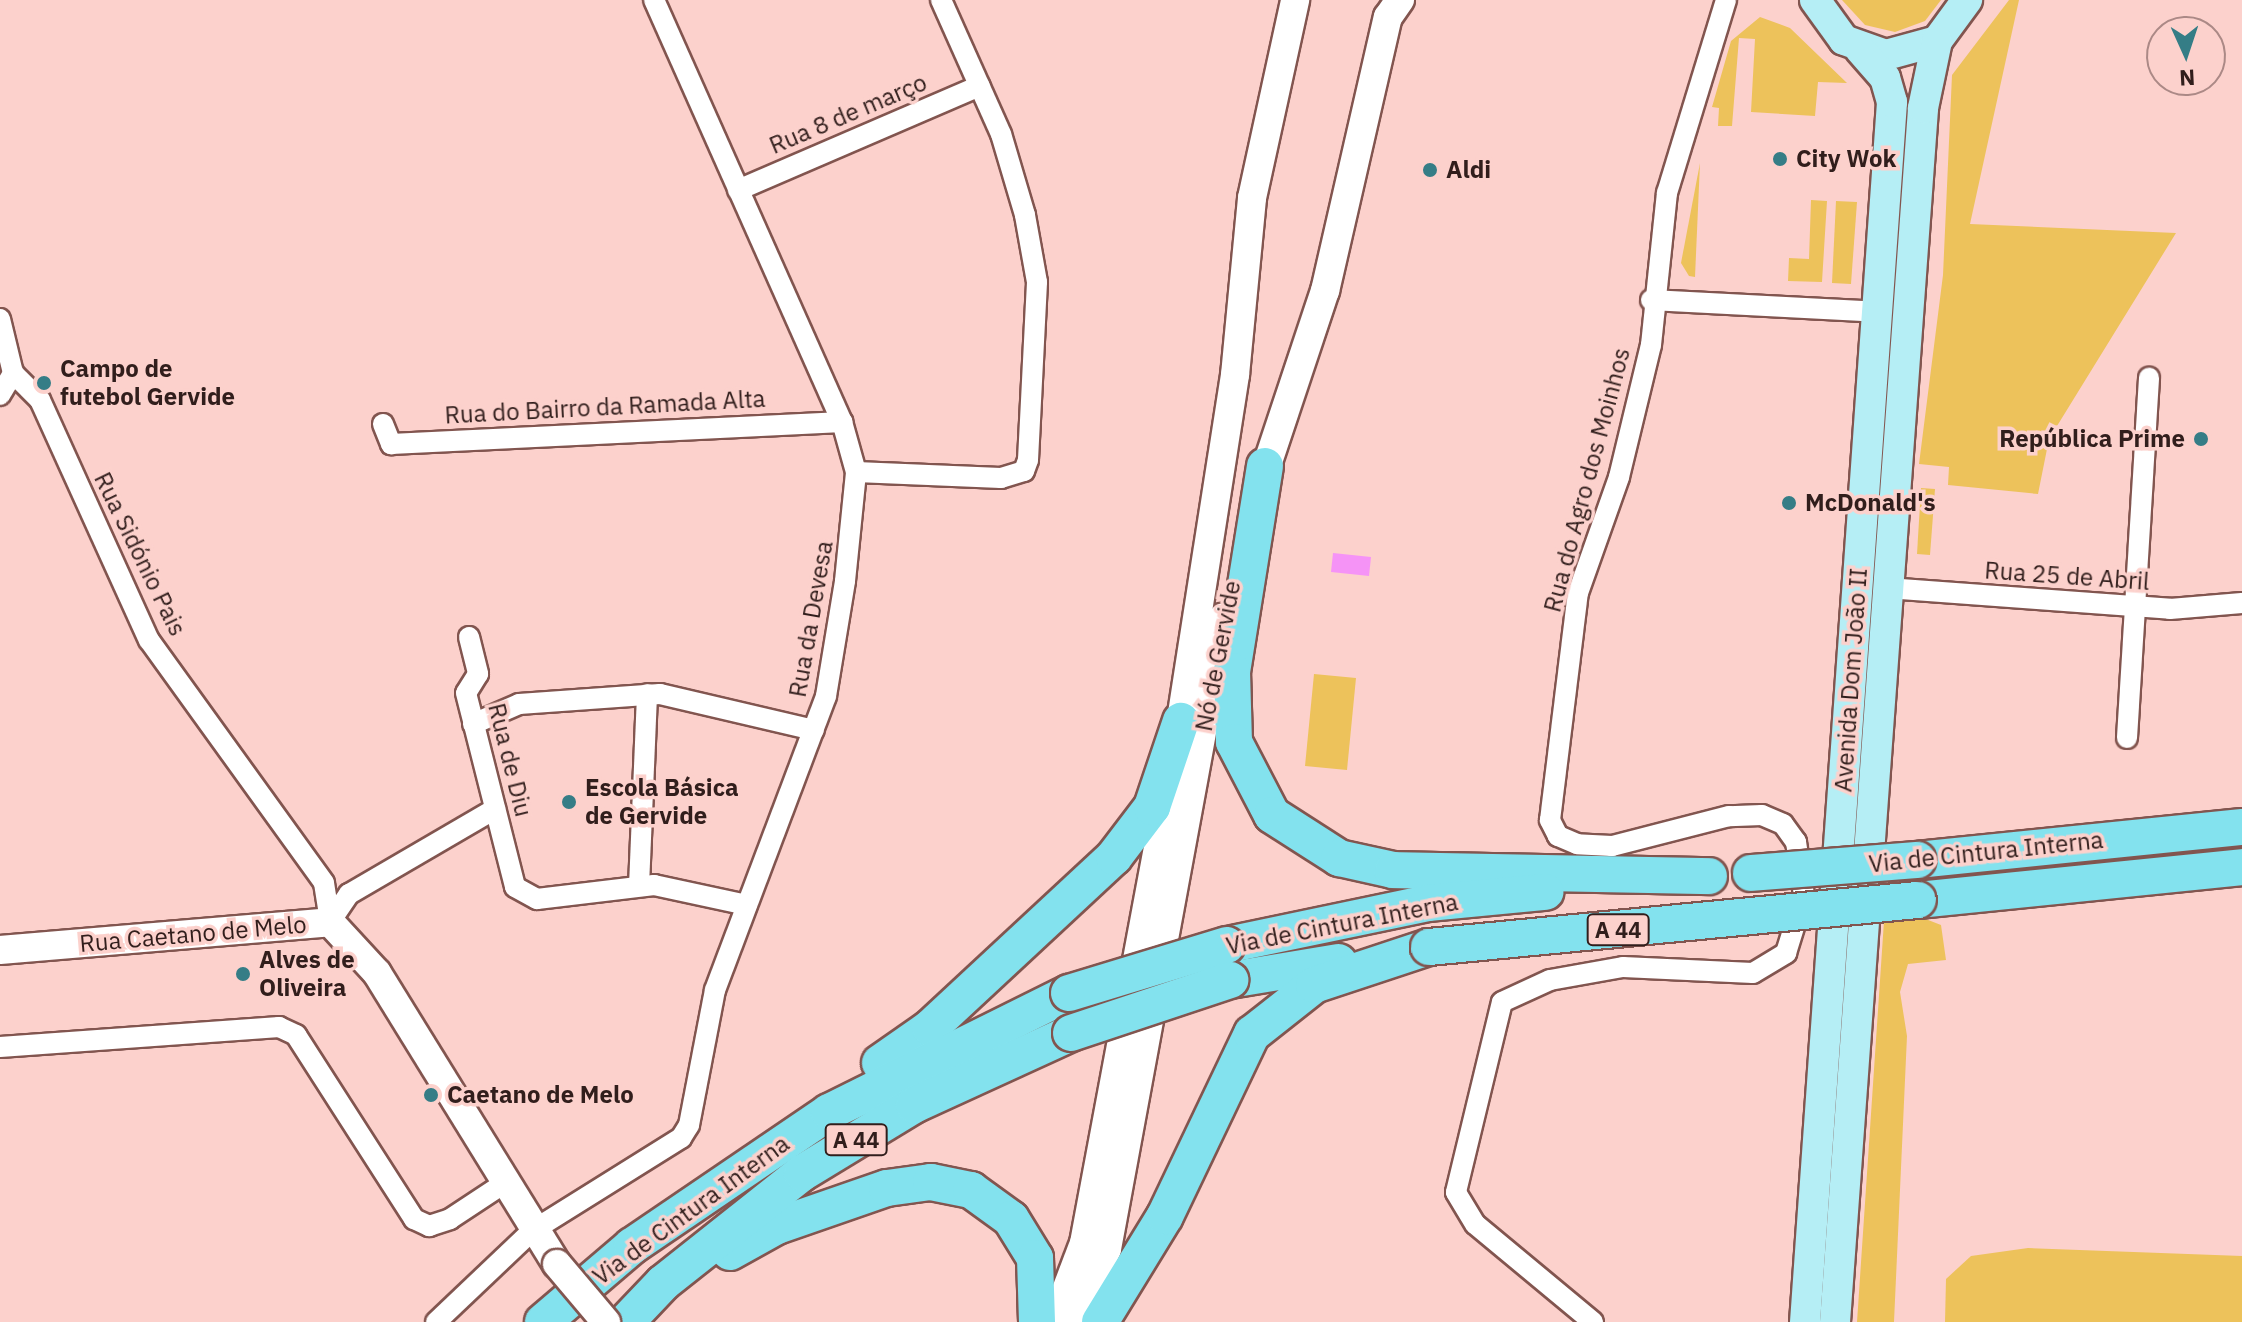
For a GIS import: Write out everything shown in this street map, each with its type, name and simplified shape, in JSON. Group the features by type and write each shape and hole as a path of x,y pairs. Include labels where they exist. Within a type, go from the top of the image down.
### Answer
{"highway":[{"path":"1265,466 1232,671 1234,742 1272,815 1339,858 1393,870 1709,876"},
{"path":"829,1112 1114,857 1152,807 1181,721"},
{"name":"Via de Cintura Interna","path":"543,1322 632,1246 829,1112 1069,993 1229,962 1428,903 1917,860 2242,827"},
{"name":"Via de Cintura Interna","path":"626,1322 663,1283 814,1165 914,1105 1229,962 1429,947 2242,867"},
{"path":"1100,1322 1165,1216 1252,1034 1314,985 1429,947"},
{"path":"663,1283 777,1226 887,1188 931,1182 971,1190 1011,1219 1035,1258 1037,1322"}],"main road":[{"name":"Nó de Gervide","path":"1054,1322 1084,1243 1181,721 1235,375 1252,198 1295,0"},
{"name":"Nó de Gervide","path":"1077,1322 1107,1249 1227,598 1265,466 1325,291 1388,17 1400,0"},
{"name":"Avenida Dom João II","path":"1805,1322 1892,102 1885,78 1860,49 1831,28 1815,0"},
{"path":"1860,49 1913,52 1937,41 1968,3"},
{"name":"Avenida Dom João II","path":"1835,1322 1923,108 1937,41"},
{"name":"Rua Caetano de Melo","path":"0,950 330,922 377,973 532,1231 606,1322"}],"street":[{"name":"Rua da Devesa","path":"436,1322 532,1231 681,1138 715,990 814,730 845,581 856,472 842,422 654,0"},
{"path":"856,472 1001,478 1024,471 1037,282 1025,215 980,86 941,0"},
{"name":"Rua do Agro dos Moinhos","path":"1593,1322 1475,1224 1456,1192 1502,1002 1536,984 1623,967 1753,973 1786,953 1804,895 1796,842 1783,824 1762,815 1729,816 1612,846 1577,844 1558,836 1550,820 1578,593 1619,477 1651,345 1651,300 1667,193 1726,0"},
{"name":"Rua 8 de março","path":"738,190 980,86"},
{"path":"1651,300 1877,312"},
{"path":"0,319 13,373 0,395"},
{"name":"Rua Sidónio Pais","path":"13,373 40,400 149,640 324,883 330,922"},
{"path":"2127,738 2149,378"},
{"name":"Rua do Bairro da Ramada Alta","path":"383,424 391,444 842,422"},
{"name":"Rua 25 de Abril","path":"1887,588 2135,607 2242,603"},
{"name":"Rua de Diu","path":"469,637 478,674 466,693 515,887 525,896 639,886"},
{"path":"473,724 519,704 647,694 710,700 814,730"},
{"path":"647,694 639,886 688,889 747,905"},
{"path":"330,922 349,894 495,809"},
{"path":"0,1047 279,1027 296,1035 414,1219 429,1226 450,1219 503,1184"}],"shaded area":[{"path":"1842,0 1941,0 1925,21 1895,32 1865,25"},
{"path":"2009,0 2019,0 1970,224 2176,233 2049,439 2038,494 1948,485 1949,467 1919,464 1943,275 1952,75"},
{"path":"1760,17 1790,28 1847,83 1818,82 1815,116 1751,112 1755,39 1739,38 1732,126 1718,126 1719,108 1712,107 1731,41"},
{"path":"1700,163 1695,277 1689,276 1681,263"},
{"path":"1811,200 1827,201 1822,282 1788,281 1789,258 1809,259"},
{"path":"1836,201 1857,202 1851,284 1832,283"},
{"path":"1921,488 1935,489 1930,555 1917,554"},
{"path":"1333,553 1371,557 1369,576 1331,572"},
{"path":"1314,674 1356,678 1347,770 1305,766"},
{"path":"1923,918 1941,925 1946,960 1908,964 1900,992 1907,1036 1894,1322 1857,1322 1884,921"},
{"path":"2028,1248 2242,1256 2242,1322 1945,1322 1946,1279 1971,1256"}],"place":[{"name":"City Wok","path":"1780,159"},
{"name":"Aldi","path":"1430,170"},
{"name":"Campo de futebol Gervide","path":"44,383"},
{"name":"República Prime","path":"2201,439"},
{"name":"McDonald's","path":"1789,503"},
{"name":"Escola Básica de Gervide","path":"569,802"},
{"name":"Alves de Oliveira","path":"243,974"},
{"name":"Caetano de Melo","path":"431,1095"}]}
